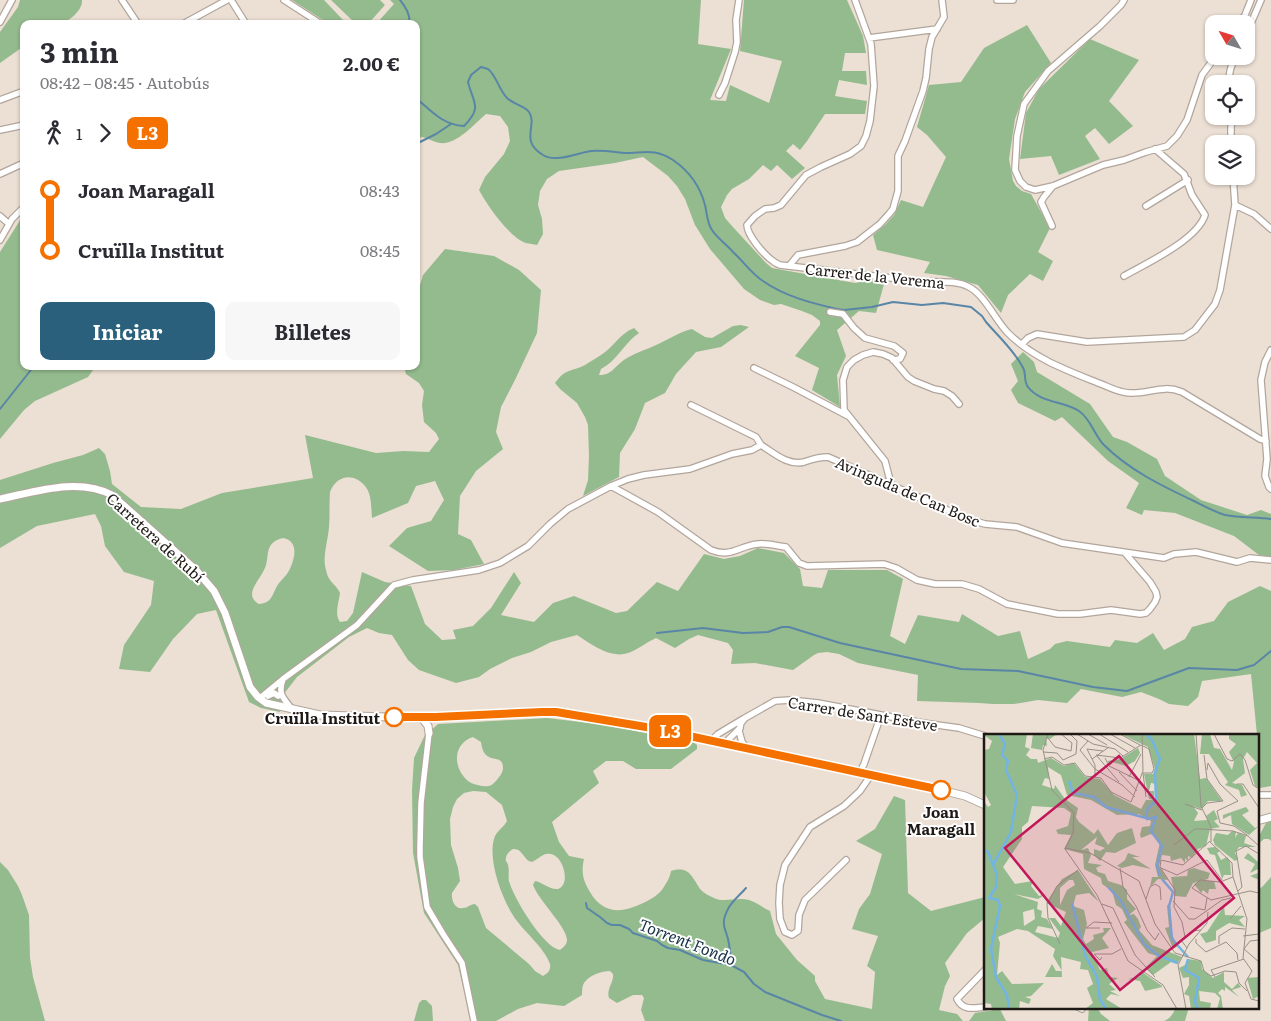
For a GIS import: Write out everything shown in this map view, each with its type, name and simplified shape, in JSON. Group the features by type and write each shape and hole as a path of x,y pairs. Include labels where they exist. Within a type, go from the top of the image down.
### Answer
{"street":[{"path":"0,22 12,0"},
{"path":"122,0 135,20"},
{"path":"190,20 227,0"},
{"path":"231,0 244,20"},
{"path":"284,0 315,20"},
{"path":"719,95 735,52 737,42 735,24 739,0"},
{"name":"Carrer de la Verema","path":"855,0 871,44 874,86 870,121 866,136 861,146 850,154 821,166 806,175 781,204 774,208 764,209 747,225 747,231 763,252 772,261 780,265 919,282 959,283 971,287 984,300 1007,332 1035,354 1056,366 1119,392 1132,393 1174,389 1266,441"},
{"path":"789,266 798,255 857,242 890,214 898,191 898,156 923,92 931,42 944,17 942,0"},
{"path":"998,0 1013,0"},
{"path":"1124,0 1100,26 1048,71 1024,104 1017,136 1015,166 1016,174 1020,181 1029,188 1039,190 1054,186 1103,164 1124,160 1167,146 1177,136 1187,120 1202,75 1209,65"},
{"path":"1244,15 1251,0"},
{"path":"1255,15 1261,0"},
{"path":"1248,8 1256,12"},
{"path":"869,38 937,28"},
{"path":"0,100 20,92"},
{"path":"0,130 20,126"},
{"path":"1124,276 1166,253 1185,240 1204,220 1205,215 1192,195 1188,180 1184,174 1154,149"},
{"path":"0,174 20,165"},
{"path":"1146,206 1188,180"},
{"path":"1022,344 1028,338 1037,334 1087,342 1184,337 1195,330 1215,304 1220,290 1235,205 1234,185"},
{"path":"1052,226 1042,202 1054,186"},
{"path":"1235,205 1254,214 1271,229"},
{"path":"0,240 14,216 20,211"},
{"path":"0,216 9,224"},
{"path":"830,312 843,314 865,338 894,346 903,353 900,360 893,360"},
{"path":"1271,350 1265,362 1261,380 1266,441 1266,476 1271,488"},
{"path":"891,484 886,461 844,410 843,380 847,367 863,354 873,352 882,354 893,360 914,381 944,391 952,396 958,404"},
{"path":"754,368 850,417"},
{"name":"Avinguda de Can Bosc","path":"691,405 756,437 761,446 789,462 804,462 815,458 828,457 968,519 985,524 1017,527 1062,543 1164,558 1174,554 1196,552 1237,562 1250,558 1271,560"},
{"path":"260,698 273,686 357,625 394,585 413,580 479,570 500,563 528,546 568,509 628,478 690,469 761,446"},
{"path":"611,486 658,512 711,550 721,554 760,543 786,547 798,563 807,566 884,564 896,568 917,580 934,584 962,584 979,589 1007,604 1058,614 1080,614 1111,610 1140,614 1150,609 1157,597 1156,592 1150,582 1125,553"},
{"name":"Carretera de Rubí","path":"0,499 57,487 86,487 102,490 112,495 196,570 214,591 225,613 250,687 260,698 290,708 320,715 422,718 556,712 652,728 870,774 965,796 984,805"},
{"path":"270,701 279,694 283,679"},
{"path":"270,701 273,686"},
{"path":"279,694 290,708"},
{"name":"Carrer de Sant Esteve","path":"719,742 718,734 745,718 774,701 790,700 818,703 959,728 984,736"},
{"path":"860,772 881,715"},
{"path":"429,733 436,717"},
{"path":"422,718 428,726 429,733 421,803 420,852 427,907 462,962 474,1021"},
{"path":"745,718 741,723 739,731 746,748"},
{"path":"719,742 728,739 740,728"},
{"path":"846,860 804,900 799,915 798,931 792,935 785,932 780,919 779,903 780,885 785,864 810,828 844,806 860,791 870,774"},
{"path":"1258,795 1271,795"},
{"path":"1258,821 1271,817"},
{"path":"984,971 957,999 960,1005 966,1008 984,1007"}],"green space":[{"path":"20,0 82,0 78,11 68,20 20,20 20,49 0,63 0,32 18,7"},
{"path":"292,0 324,0 343,20 323,20"},
{"path":"331,0 380,0 385,5 372,20 352,20"},
{"path":"390,0 701,0 698,44 731,49 710,100 726,101 730,85 769,103 782,61 740,51 744,0 847,0 863,36 866,53 845,53 842,71 866,71 867,85 839,80 835,96 867,101 865,114 825,114 800,150 793,144 786,151 805,168 792,179 777,165 771,171 763,165 749,179 732,189 721,207 725,218 772,268 855,283 871,280 884,284 876,313 859,311 837,330 846,356 837,375 840,407 812,390 819,368 795,356 820,325 820,321 802,311 760,300 744,289 710,249 695,225 685,199 677,186 668,176 643,157 559,171 547,179 540,191 538,205 542,219 543,234 537,245 519,240 493,212 479,190 485,177 504,154 510,141 508,127 500,116 486,114 453,141 440,143 420,138 420,20 380,20 394,4"},
{"path":"1027,25 1051,63 1025,92 1015,119 1009,159 1013,181 1022,191 1031,194 1050,228 1038,252 1053,261 1043,281 1030,274 1008,295 1001,313 978,285 946,276 924,273 930,262 877,250 873,235 894,215 901,200 923,207 946,157 927,135 917,127 929,85 961,82 984,48"},
{"path":"1090,39 1139,60 1109,101 1133,126 1109,144 1095,128 1085,136 1100,159 1059,175 1051,156 1020,159 1026,113 1039,89"},
{"path":"20,220 20,370 93,370 88,377 35,401 24,410 0,439 0,252"},
{"path":"445,249 494,256 519,270 541,290 537,333 501,407 496,432 503,449 476,471 460,496 458,534 471,540 484,564 454,570 428,571 389,546 407,528 431,521 444,500 435,481 416,486 408,503 372,518 370,497 365,486 351,477 341,479 336,482 330,492 329,527 325,560 328,577 340,593 337,612 340,622 347,621 353,613 362,572 385,582 411,586 425,624 442,640 456,639 453,630 473,626 491,608 514,572 521,583 501,615 534,622 553,603 574,596 616,613 627,611 657,582 678,591 704,554 724,559 740,556 758,548 784,553 800,569 803,586 822,588 828,570 887,570 903,579 890,636 905,644 918,615 959,622 962,614 998,636 1020,631 1028,659 1050,649 1055,644 1067,641 1110,647 1115,640 1137,643 1153,633 1164,650 1185,639 1192,627 1214,621 1228,602 1260,586 1271,591 1271,786 1260,788 1258,734 1251,674 1202,681 1198,697 1188,706 1169,704 1141,692 1122,697 1081,689 1067,703 1038,700 1014,704 917,701 918,675 858,663 839,654 818,653 793,670 755,663 731,664 733,650 728,643 698,635 675,648 656,638 631,652 614,654 601,650 577,635 551,642 531,652 512,658 479,677 456,683 419,670 408,660 392,635 379,633 367,628 349,637 297,677 283,695 280,712 261,708 249,702 216,610 197,614 173,639 150,672 119,669 124,645 151,605 154,581 124,572 105,546 101,526 95,514 37,526 0,548 0,480 83,455 99,448 105,454 112,484 141,507 181,509 222,493 313,478 305,435 376,453 429,452 439,439 436,433 424,422 422,405 424,391 419,383 406,374 405,370 420,370 420,285 423,275","holes":["283,538 292,543 294,559 290,569 278,584 269,600 259,604 254,600 252,592 266,565 268,551 272,543"]},
{"path":"733,326 749,327 721,347 696,352 676,374 665,393 645,403 635,429 620,453 619,477 583,496 588,480 588,425 577,403 555,383 559,378 601,355 624,334 634,328 639,333 607,366 601,369 599,375 610,372 632,355 687,330 692,329 705,337 712,338"},
{"path":"1023,352 1034,362 1037,372 1090,404 1113,437 1127,442 1157,459 1165,476 1201,500 1247,515 1261,510 1271,514 1271,557 1259,555 1234,536 1175,513 1144,510 1142,515 1126,508 1139,483 1108,461 1062,417 1055,421 1018,403 1011,390 1018,381 1011,364"},
{"path":"547,718 598,724 693,742 697,745 697,749 671,769 636,769 623,761 606,761 593,771 599,783 552,822 559,842 569,856 584,859 583,876 590,892 606,908 612,910 626,909 651,899 658,894 667,882 671,871 686,871 693,877 701,890 710,896 722,900 749,900 770,911 776,934 797,960 815,976 815,981 825,999 872,1009 875,972 867,966 878,936 852,929 859,909 870,894 882,854 856,841 875,829 894,796 905,800 908,893 931,911 984,897 984,919 967,933 945,963 950,976 945,986 939,1010 957,1014 963,1021 645,1021 641,1010 644,998 642,995 633,995 617,1003 609,998 608,992 613,977 610,971 592,976 586,980 583,984 582,995 564,1006 537,1003 518,1009 496,1021 471,1021 458,965 424,913 413,853 412,790 414,758 424,737 438,724","holes":["473,737 481,742 486,755 500,760 502,763 502,773 490,786 482,786 468,781 463,776 457,763 458,751 466,740","473,791 486,792 502,805 507,821 495,836 493,845 494,868 506,903 521,926 548,958 550,968 543,976 486,928 475,904 460,908 456,906 452,899 452,893 460,881 451,845 450,819 457,799 464,793","513,849 519,850 532,862 542,855 552,854 557,857 564,868 564,881 558,889 535,881 533,885 566,935 566,943 560,950 553,947 538,932 513,891 509,882 509,867 506,860 508,853"]},
{"path":"1271,821 1271,841 1264,839 1258,844 1258,838 1266,823"},
{"path":"0,862 8,870 18,886 29,915 30,958 45,1021 0,1021"},
{"path":"1271,877 1271,928 1258,934 1258,890"},
{"path":"422,1000 426,1000 432,1006 433,1021 414,1021 419,1003"},
{"path":"1089,1008 1098,1008 1101,1014 1110,1021 1088,1021"},
{"path":"1176,1008 1189,1008 1185,1021 1164,1021 1172,1016"},
{"path":"1000,1009 1006,1021 969,1021 975,1013"}],"waterway":[{"path":"400,0 406,8 409,20"},
{"path":"420,102 444,120 464,126 470,120 475,109 468,82 471,75 481,67 491,72 507,98 529,112 532,122 530,139 536,150 543,155 560,158 599,151 649,152 667,156 684,169 697,185 703,198 710,227 714,233 755,275 771,286 798,298 844,310 872,307 893,302 922,305 943,303 971,307 982,316 1014,354 1023,368 1027,385 1033,392 1045,399 1066,405 1083,414 1104,445 1135,470 1225,515 1271,519"},
{"path":"420,142 451,124"},
{"path":"0,409 31,370"},
{"path":"657,633 703,628 743,633 768,632 782,627 789,627 840,643 961,669 1018,671 1093,687 1127,691 1189,668 1237,670 1254,665 1271,651"},
{"path":"731,964 724,920 730,906 746,888"},
{"name":"Torrent Fondo","path":"586,903 587,908 607,923 620,925 633,933 657,941 668,948 680,950 703,960 731,965 744,972 754,984 765,992 841,1021"}],"bus line":[{"name":"L3","path":"394,717 415,718 556,712 652,728 941,790"}],"place":[{"name":"Cruïlla Institut","path":"394,717"},
{"name":"Joan Maragall","path":"941,790"}]}
